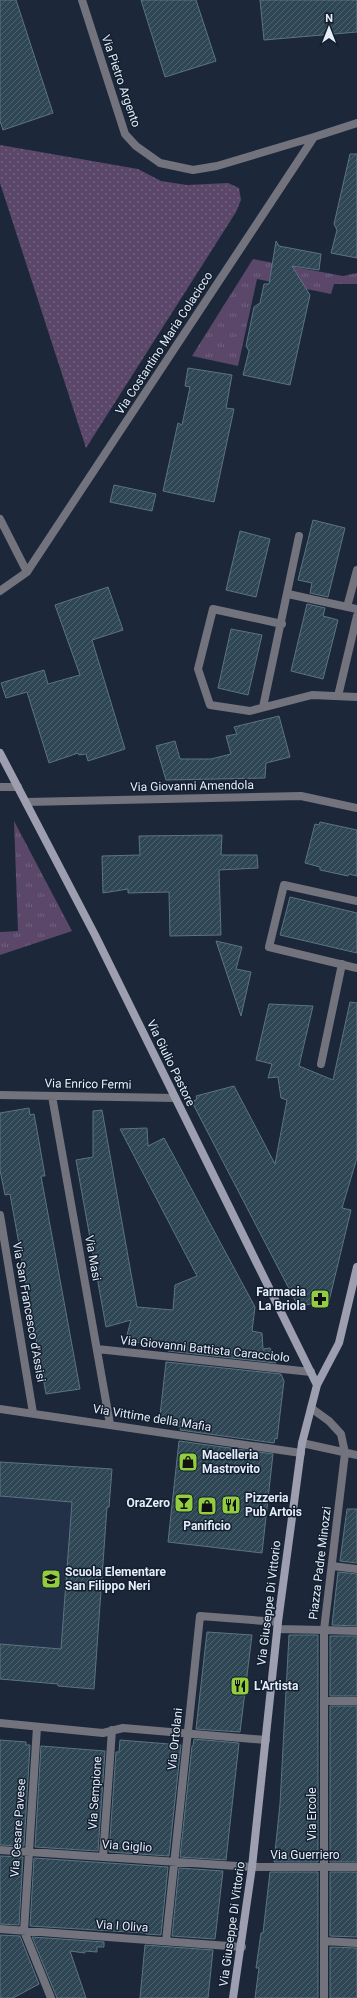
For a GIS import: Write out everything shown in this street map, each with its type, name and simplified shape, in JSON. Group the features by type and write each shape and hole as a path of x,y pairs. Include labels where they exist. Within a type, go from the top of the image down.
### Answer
{"main road":[{"name":"Via Giulio Pastore","path":"0,753 94,935 317,1385"},
{"name":"Via Giuseppe Di Vittorio","path":"233,1998 242,1947 252,1867 278,1626 302,1443 317,1385 340,1343 357,1266"}],"street":[{"name":"Via Pietro Argento","path":"82,0 125,134 136,146 160,163 193,170 211,167 314,137"},
{"path":"314,137 357,123"},
{"name":"Via Costantino Maria Colacicco","path":"0,591 27,572 314,137"},
{"path":"0,519 27,572"},
{"path":"263,707 300,536"},
{"path":"347,607 357,570"},
{"path":"288,594 357,609"},
{"path":"282,624 213,609 198,669 210,705 250,711 312,695 357,697"},
{"path":"338,696 357,616"},
{"path":"0,787 18,787"},
{"name":"Via Giovanni Amendola","path":"26,802 301,796 357,808"},
{"path":"357,901 284,885 269,948 357,968"},
{"path":"321,1064 342,964"},
{"name":"Via Enrico Fermi","path":"0,1095 175,1098"},
{"name":"Via Masi","path":"52,1096 110,1424"},
{"name":"Via San Francesco d'Assisi","path":"0,1215 33,1413"},
{"name":"Via Giovanni Battista Caracciolo","path":"97,1349 311,1372"},
{"path":"311,1408 329,1421 341,1434 346,1453"},
{"name":"Via Vittime della Mafia","path":"0,1409 301,1453"},
{"path":"302,1443 357,1455"},
{"name":"Piazza Padre Minozzi","path":"278,1626 324,1630 346,1453"},
{"path":"332,1566 357,1569"},
{"name":"Via Ortolani","path":"166,1941 200,1616 278,1626"},
{"path":"324,1630 357,1631"},
{"name":"Via Ercole","path":"324,1630 324,1998"},
{"path":"324,1701 357,1701"},
{"path":"0,1723 108,1732 123,1728 266,1740"},
{"name":"Via Cesare Pavese","path":"24,1931 27,1852 37,1727"},
{"name":"Via Sempione","path":"103,1857 108,1732"},
{"name":"Via Giglio","path":"0,1850 252,1867"},
{"name":"Via Guerriero","path":"252,1867 357,1867"},
{"name":"Via I Oliva","path":"0,1929 242,1947"},
{"path":"24,1931 48,1997"},
{"path":"324,1941 357,1943"}],"shaded area":[{"name":"Scuola Elementare San Filippo Neri","path":"0,1462 112,1469 109,1507 107,1507 94,1689 0,1679"}],"green space":[{"path":"0,145 138,169 161,181 187,185 228,183 239,188 241,200 236,212 86,448 0,183"},
{"path":"253,259 343,276 357,273 357,284 334,284 331,294 257,279 238,366 192,356"},
{"path":"14,821 72,931 0,955 0,932 18,931"}],"building":[{"path":"0,0 16,0 53,113 3,130 0,121"},
{"path":"141,0 196,0 216,61 165,77"},
{"path":"260,0 357,0 357,32 264,40"},
{"path":"350,154 357,154 357,258 331,253 337,230 334,224"},
{"path":"276,241 279,246 321,254 319,270 292,266 310,295 290,385 243,375 249,351 246,346 254,307 260,303 264,284 269,284"},
{"path":"188,368 232,375 226,408 234,409 214,502 163,491 178,423 182,425 190,387 185,386"},
{"path":"114,485 156,494 152,511 110,502"},
{"path":"313,520 345,528 328,597 310,593 312,583 298,580"},
{"path":"240,531 270,539 256,597 226,590"},
{"path":"108,587 123,630 92,640 125,749 88,761 86,754 79,755 78,753 49,763 27,692 6,698 1,683 44,670 48,684 80,675 55,605"},
{"path":"307,604 325,608 323,616 338,620 323,679 291,671"},
{"path":"231,629 262,635 248,695 218,688"},
{"path":"279,716 290,757 266,763 265,778 166,780 156,746 175,741 180,759 211,759 231,754 226,736 237,734 234,727"},
{"path":"320,822 357,830 357,876 349,874 348,876 320,870 320,867 305,863 315,824 319,825"},
{"path":"222,835 221,855 257,855 258,868 219,870 221,935 170,936 169,892 128,893 128,889 103,893 102,856 140,855 139,836"},
{"path":"290,897 357,913 357,953 280,935"},
{"path":"216,941 242,947 236,969 251,972 241,1016"},
{"path":"350,1002 357,1003 357,1158 342,1208 351,1210 329,1301 298,1306 192,1102 197,1099 196,1096 234,1086 275,1164 287,1100 281,1098 278,1077 268,1078 272,1064 256,1060 269,1004 313,1006 299,1066 333,1080"},
{"path":"29,1108 30,1115 34,1114 38,1136 45,1176 41,1176 80,1389 46,1394 10,1194 5,1195 0,1170 0,1113"},
{"path":"102,1110 137,1307 173,1310 175,1285 197,1276 120,1129 147,1128 148,1146 164,1138 255,1307 252,1331 262,1333 263,1349 270,1348 276,1363 168,1351 168,1346 134,1342 135,1340 126,1339 131,1320 106,1327 76,1160 93,1157 93,1111"},
{"path":"166,1362 281,1374 284,1381 277,1439 275,1438 274,1443 180,1430 181,1426 177,1427 178,1422 159,1424"},
{"name":"Pizzeria Pub Artois","path":"179,1441 273,1454 262,1553 168,1542"},
{"path":"0,1462 112,1469 109,1507 107,1507 94,1689 0,1679 0,1644 61,1649 72,1502 0,1496"},
{"path":"347,1509 357,1509 357,1563 340,1561"},
{"path":"338,1572 357,1574 357,1626 332,1625"},
{"path":"207,1632 252,1635 240,1732 196,1729"},
{"path":"289,1635 318,1635 318,1862 274,1862 280,1804"},
{"path":"330,1636 357,1636 357,1696 330,1696"},
{"path":"330,1706 357,1706 357,1862 330,1862"},
{"path":"194,1739 239,1743 226,1860 180,1857"},
{"path":"0,1740 26,1742 26,1745 30,1745 24,1846 0,1845"},
{"path":"120,1740 181,1745 169,1856 109,1852 116,1752 119,1752"},
{"path":"41,1746 105,1751 98,1851 35,1847"},
{"path":"0,1856 23,1857 19,1925 0,1924"},
{"path":"34,1858 168,1867 161,1935 30,1926"},
{"path":"179,1868 223,1871 215,1939 172,1936"},
{"path":"270,1872 318,1872 318,1998 255,1998 259,1968 256,1968 261,1933 263,1933"},
{"path":"330,1872 357,1872 357,1937 330,1936"},
{"path":"0,1935 20,1936 39,1984 13,1998 0,1998"},
{"path":"32,1937 104,1942 104,1947 97,1947 97,1952 85,1951 85,1953 70,1951 86,1998 57,1998"},
{"path":"145,1945 213,1950 208,1998 140,1998"},
{"path":"330,1947 357,1948 357,1998 330,1998"}],"place":[{"name":"Farmacia La Briola","path":"320,1299"},
{"name":"Macelleria Mastrovito","path":"188,1462"},
{"name":"OraZero","path":"184,1503"},
{"name":"Pizzeria Pub Artois","path":"231,1505"},
{"name":"Panificio","path":"207,1506"},
{"name":"Scuola Elementare San Filippo Neri","path":"51,1579"},
{"name":"L'Artista","path":"240,1686"}]}
